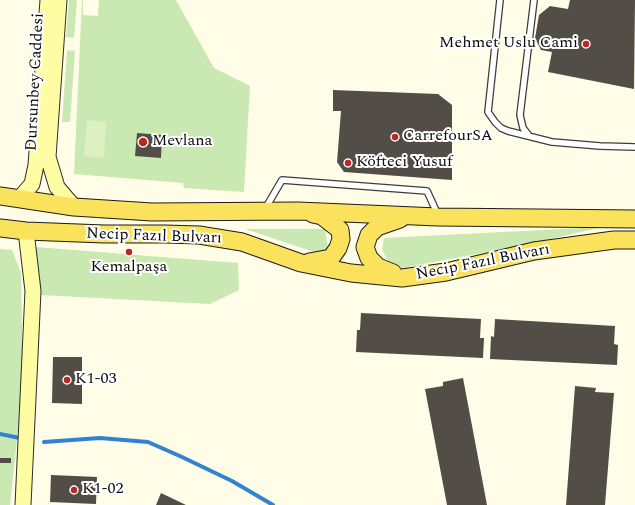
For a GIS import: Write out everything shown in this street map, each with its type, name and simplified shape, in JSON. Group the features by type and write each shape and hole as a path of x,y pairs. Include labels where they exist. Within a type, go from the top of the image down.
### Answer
{"main road":[{"name":"Dursunbey Caddesi","path":"20,198 32,184 36,165 48,0"},
{"name":"Dursunbey Caddesi","path":"59,0 48,157 57,187 74,207"},
{"name":"Necip Fazıl Bulvarı","path":"0,196 74,207 152,212 298,211 438,217 635,219"},
{"path":"298,211 322,216 340,230 342,239 331,258 301,263"},
{"path":"402,278 378,267 369,258 365,247 369,235 377,227 408,216"},
{"name":"Necip Fazıl Bulvarı","path":"0,228 26,231 104,234 199,235 242,242 301,263 351,273 402,278 446,272 534,252 614,240 635,240"},
{"path":"23,505 33,291 26,231"}],"lane":[{"path":"500,0 488,112 495,122 501,128 508,131 552,142 635,147"},
{"path":"530,136 522,128 520,115 534,0"},
{"path":"265,211 282,180 427,191 438,217"}],"green space":[{"path":"69,0 77,0 74,38 66,37"},
{"path":"82,0 83,15 98,16 99,0 176,0 214,68 250,86 244,192 184,188 183,183 74,174"},
{"path":"67,50 75,51 70,122 62,122"},
{"path":"87,120 106,122 104,158 84,156"},
{"path":"602,227 520,246 402,268 387,260 382,249 384,238"},
{"path":"245,229 325,229 328,247 325,252 317,253"},
{"path":"36,247 238,263 239,290 210,304 41,295"},
{"path":"0,249 12,250 21,273 23,384 10,505 0,505"}],"building":[{"name":"Mehmet Uslu Cami","path":"570,0 635,0 634,89 548,72 552,52 541,50 535,38 539,15 550,6 568,9"},
{"name":"CarrefourSA","path":"333,90 438,94 452,105 452,180 344,172 337,162 341,111 333,111"},
{"path":"137,133 162,135 161,158 135,156"},
{"path":"361,313 481,319 480,338 484,338 483,358 356,352 357,330 360,330"},
{"path":"495,319 615,326 614,344 618,345 617,365 490,359 491,336 494,337"},
{"name":"K1-03","path":"53,357 82,357 82,404 52,403"},
{"path":"463,378 487,505 447,505 425,389 443,386 443,382"},
{"path":"575,386 596,388 595,392 614,393 605,505 566,505"},
{"path":"0,458 11,458 11,463 0,463"},
{"name":"K1-02","path":"51,475 97,477 96,504 50,502"},
{"path":"161,493 186,505 156,505"}],"waterway":[{"path":"0,434 20,438"},
{"path":"44,442 100,438 148,442 232,481 273,505"}],"place":[{"name":"Mehmet Uslu Cami","path":"586,44"},
{"name":"CarrefourSA","path":"395,137"},
{"name":"Mevlana","path":"143,142"},
{"name":"Köfteci Yusuf","path":"348,163"},
{"name":"Kemalpaşa","path":"129,252"},
{"name":"K1-03","path":"67,380"},
{"name":"K1-02","path":"74,490"}]}
